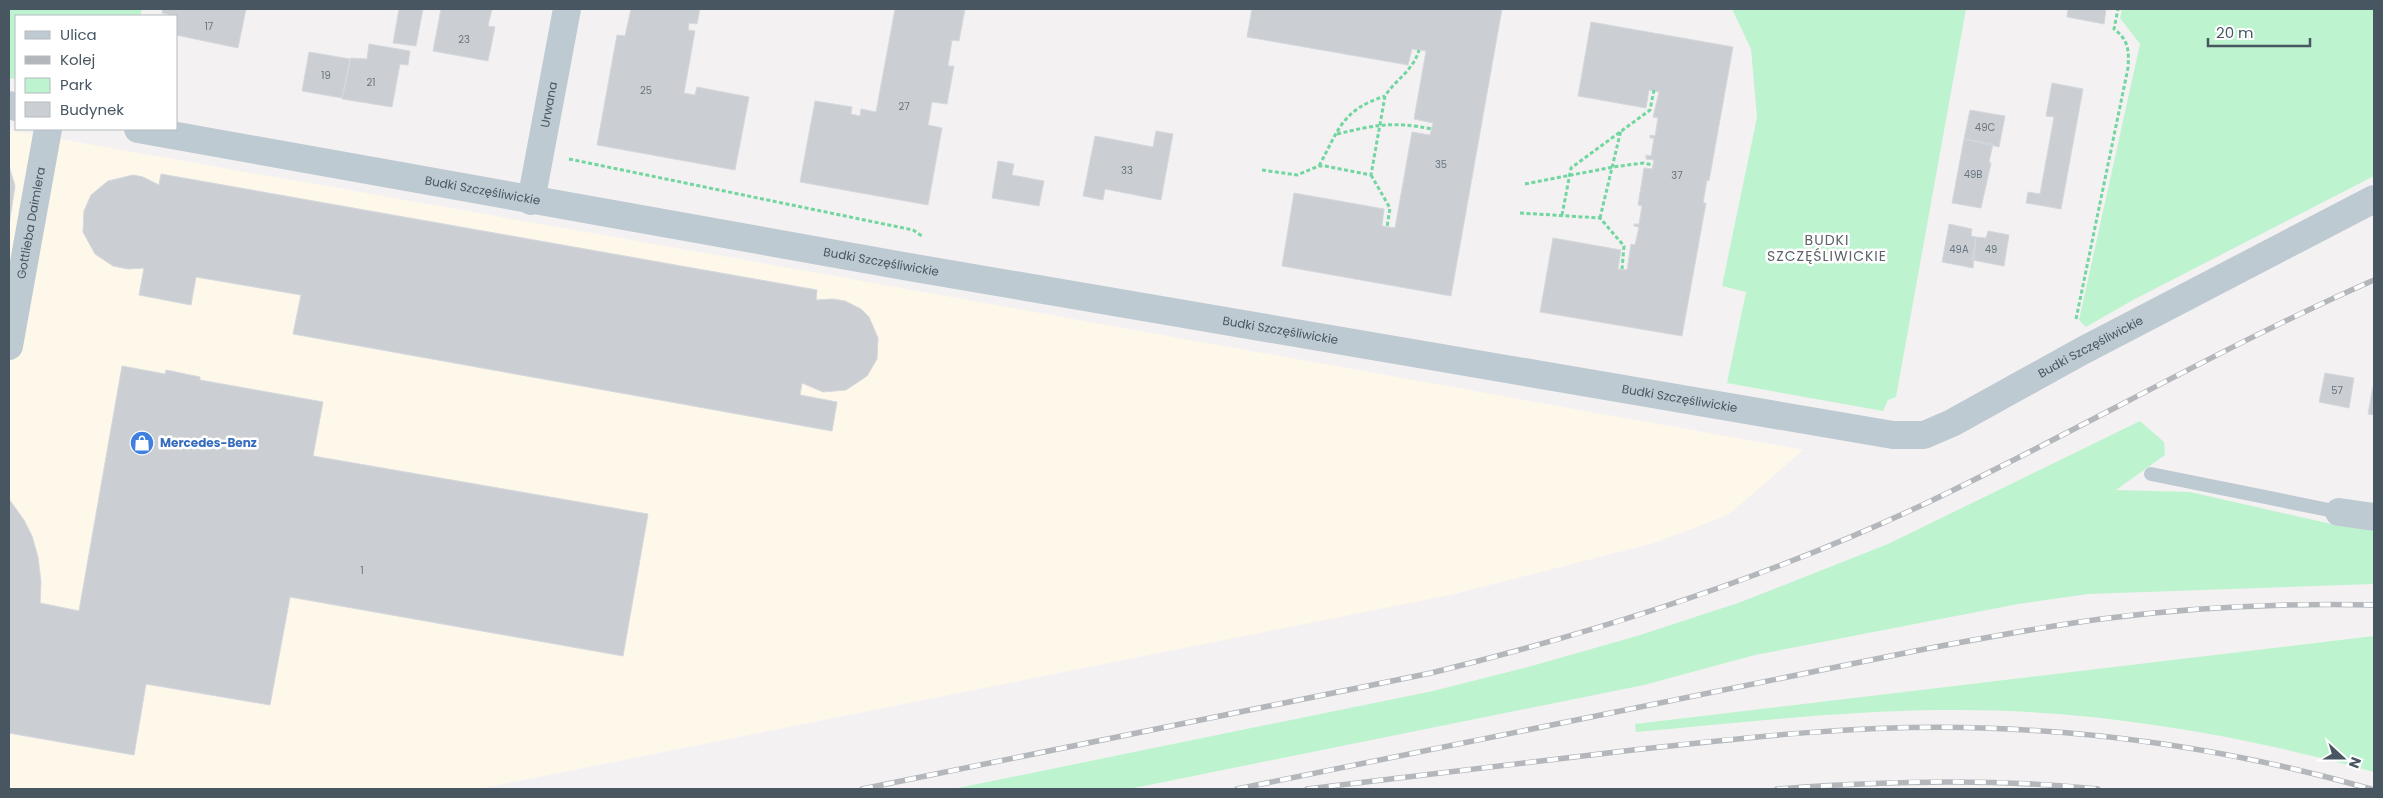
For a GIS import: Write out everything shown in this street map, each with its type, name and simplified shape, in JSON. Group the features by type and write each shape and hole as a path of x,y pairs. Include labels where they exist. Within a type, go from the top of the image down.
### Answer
{"street":[{"name":"Urwana","path":"530,201 567,9"},
{"name":"Gottlieba Daimlera","path":"9,346 48,130"},
{"name":"Budki Szczęśliwickie","path":"144,130 393,174 530,201 1893,435 1924,434 1952,423 2082,351 2374,199"},
{"path":"2339,512 2374,517"}],"lane":[{"path":"2151,474 2339,512"}],"path":[{"path":"2082,351 2076,318 2128,68 2129,50 2123,36 2114,29 2118,9"},
{"path":"1387,227 1390,208 1371,175 1385,96 1390,88 1412,68 1419,50"},
{"path":"1562,214 1571,168 1650,110 1654,90"},
{"path":"1319,166 1339,126 1351,112 1366,102 1385,96"},
{"path":"1336,134 1380,124 1403,123 1432,129"},
{"path":"1600,218 1621,130"},
{"path":"563,154 569,159 592,164 914,230 930,241"},
{"path":"1526,184 1613,167 1643,163 1653,165"},
{"path":"1262,170 1297,175 1319,166 1371,175"},
{"path":"1520,213 1562,214 1600,218 1624,246 1622,269"}],"shaded area":[{"path":"9,130 1803,450 1728,515 1654,543 1450,595 478,789 9,789"}],"green space":[{"path":"9,9 142,9 140,15 15,15 15,79 9,78"},
{"path":"1732,9 1966,9 1896,397 1888,400 1883,411 1727,383 1746,292 1722,286 1757,117 1751,49"},
{"path":"2122,9 2374,9 2374,176 2133,300 2086,327 2079,320 2140,44 2120,18"},
{"path":"2140,421 2164,442 2165,455 2116,490 2190,492 2336,525 2374,531 2374,584 2088,594 2018,604 1755,655 1644,685 1129,789 953,789 1433,691 1528,667 1637,636 1741,602 1888,544"},
{"path":"2374,636 2374,772 2321,758 2214,735 2105,718 2051,713 1996,710 1903,711 1789,718 1636,732 1635,724"}],"building":[{"path":"163,9 246,9 238,48 178,35 178,15 162,13"},
{"path":"399,9 423,9 416,46 393,43"},
{"path":"441,9 492,9 488,26 495,27 488,61 433,51"},
{"path":"631,9 700,9 697,24 689,23 688,30 695,31 684,93 695,95 697,87 749,97 735,170 597,145 617,35 625,36"},
{"path":"895,9 965,9 959,41 952,40 948,66 954,66 947,104 932,102 928,125 942,128 928,205 800,182 815,101 852,107 851,114 860,116 861,109 876,112"},
{"path":"1252,9 1502,9 1451,296 1282,266 1294,193 1384,209 1382,226 1395,228 1412,132 1430,135 1433,123 1414,119 1426,51 1412,49 1408,65 1247,37"},
{"path":"2068,9 2106,9 2104,24 2067,17"},
{"path":"1591,22 1733,47 1709,181 1707,180 1703,203 1706,203 1682,336 1540,312 1553,238 1621,250 1618,269 1627,270 1631,244 1635,245 1639,227 1634,226 1634,224 1639,224 1642,206 1638,205 1644,168 1652,169 1654,160 1646,159 1646,155 1651,156 1654,138 1650,138 1650,135 1655,136 1658,118 1653,117 1659,92 1649,90 1646,108 1578,96"},
{"path":"369,44 410,51 408,65 400,64 392,107 342,99 351,58 367,59"},
{"path":"309,52 350,59 342,98 302,91"},
{"path":"2052,83 2083,89 2061,209 2026,203 2028,192 2040,194 2054,117 2046,116"},
{"path":"1970,110 2005,116 1999,147 1964,139"},
{"path":"1156,131 1173,134 1161,200 1105,189 1103,200 1083,196 1095,136 1153,147"},
{"path":"1964,139 1993,144 1989,162 1991,163 1981,208 1952,203"},
{"path":"998,161 1014,164 1012,175 1044,181 1039,206 992,198"},
{"path":"9,166 15,186 9,225"},
{"path":"161,174 817,290 816,300 833,299 845,301 861,309 869,317 878,338 877,359 867,376 846,390 823,392 802,383 800,395 837,402 832,431 293,334 301,295 196,277 191,305 139,295 144,268 128,269 113,266 95,254 83,232 84,211 91,195 108,181 133,175 143,177 159,185"},
{"path":"1949,224 1972,229 1971,236 1976,237 1973,268 1942,262"},
{"path":"1988,231 2009,235 2004,266 1972,260 1976,237 1986,238"},
{"path":"122,366 165,374 166,370 200,377 200,380 323,402 313,456 648,514 623,656 290,597 270,705 146,684 134,755 9,733 9,499 24,520 32,536 38,557 41,582 40,603 79,611"},
{"path":"2325,373 2354,378 2349,408 2319,402"},
{"path":"2374,386 2374,415 2368,414"}],"railway":[{"path":"862,789 1431,673 1555,640 1678,602 1799,558 1918,507 2032,451 2259,334 2374,280"},
{"path":"1237,789 1925,649 2057,626 2135,615 2203,609 2272,605 2374,605"},
{"path":"1307,789 1720,741 1851,730 1939,727 2032,730 2179,746 2276,765 2371,789"},
{"path":"1777,789 1857,784 1938,782 2018,783 2098,789"}],"place":[{"name":"Mercedes-Benz","path":"142,443"}],"district":[{"name":"BUDKI SZCZĘŚLIWICKIE","path":"1827,248"}]}
